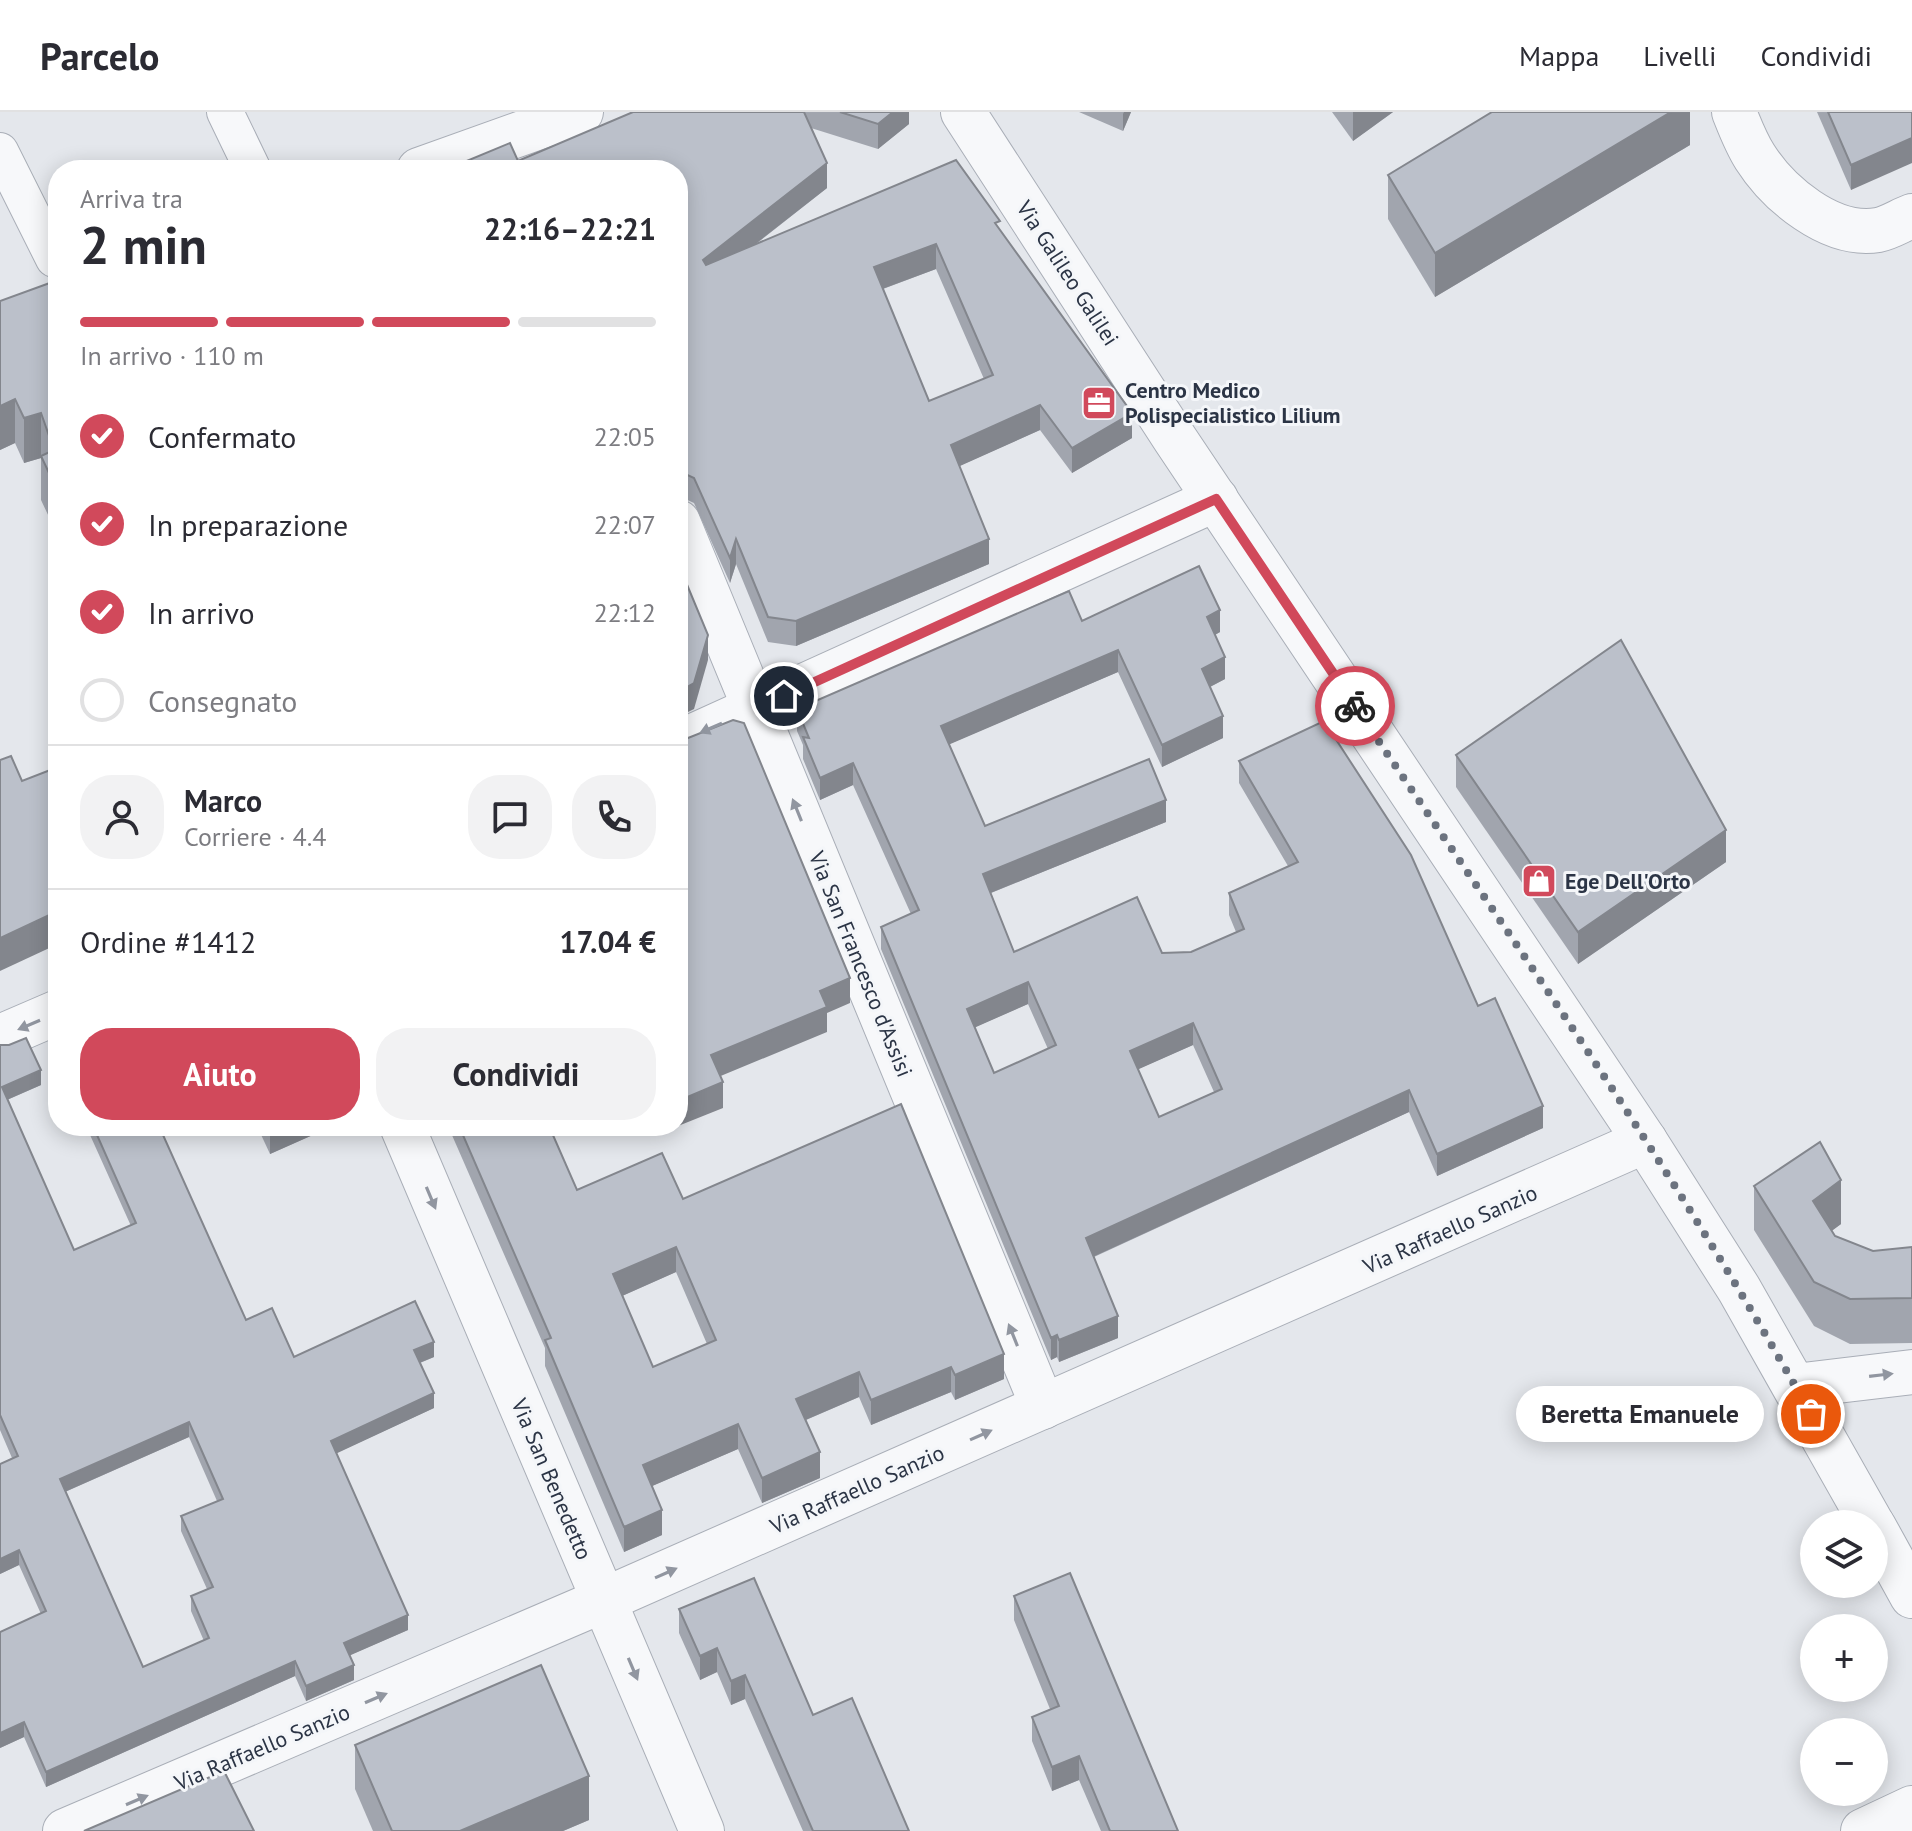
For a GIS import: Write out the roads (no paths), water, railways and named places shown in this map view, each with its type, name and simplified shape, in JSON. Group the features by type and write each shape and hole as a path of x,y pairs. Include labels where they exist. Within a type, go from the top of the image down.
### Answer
{"street":[{"path":"225,112 248,160"},
{"path":"483,160 527,153 581,112"},
{"name":"Via Galileo Galilei","path":"963,112 1216,499 1645,1141 1795,1386 1864,1510"},
{"path":"1734,112 1754,156 1776,184 1812,213 1845,227 1877,230 1912,216"},
{"path":"0,151 48,270"},
{"path":"688,738 1216,499"},
{"name":"Via San Francesco d'Assisi","path":"688,546 1043,1407"},
{"path":"0,1037 48,1016"},
{"name":"Via San Benedetto","path":"406,1136 702,1831"},
{"name":"Via Raffaello Sanzio","path":"65,1831 604,1600 1645,1141"},
{"path":"1795,1386 1912,1372"},
{"name":"Via Galileo Galilei","path":"1888,1553 1912,1596"},
{"path":"1863,1831 1912,1808"}],"place":[{"name":"Centro Medico Polispecialistico Lilium","path":"1099,403"},
{"name":"Ege Dell'Orto","path":"1539,881"},
{"name":"Beretta Emanuele","path":"1811,1414"}]}
